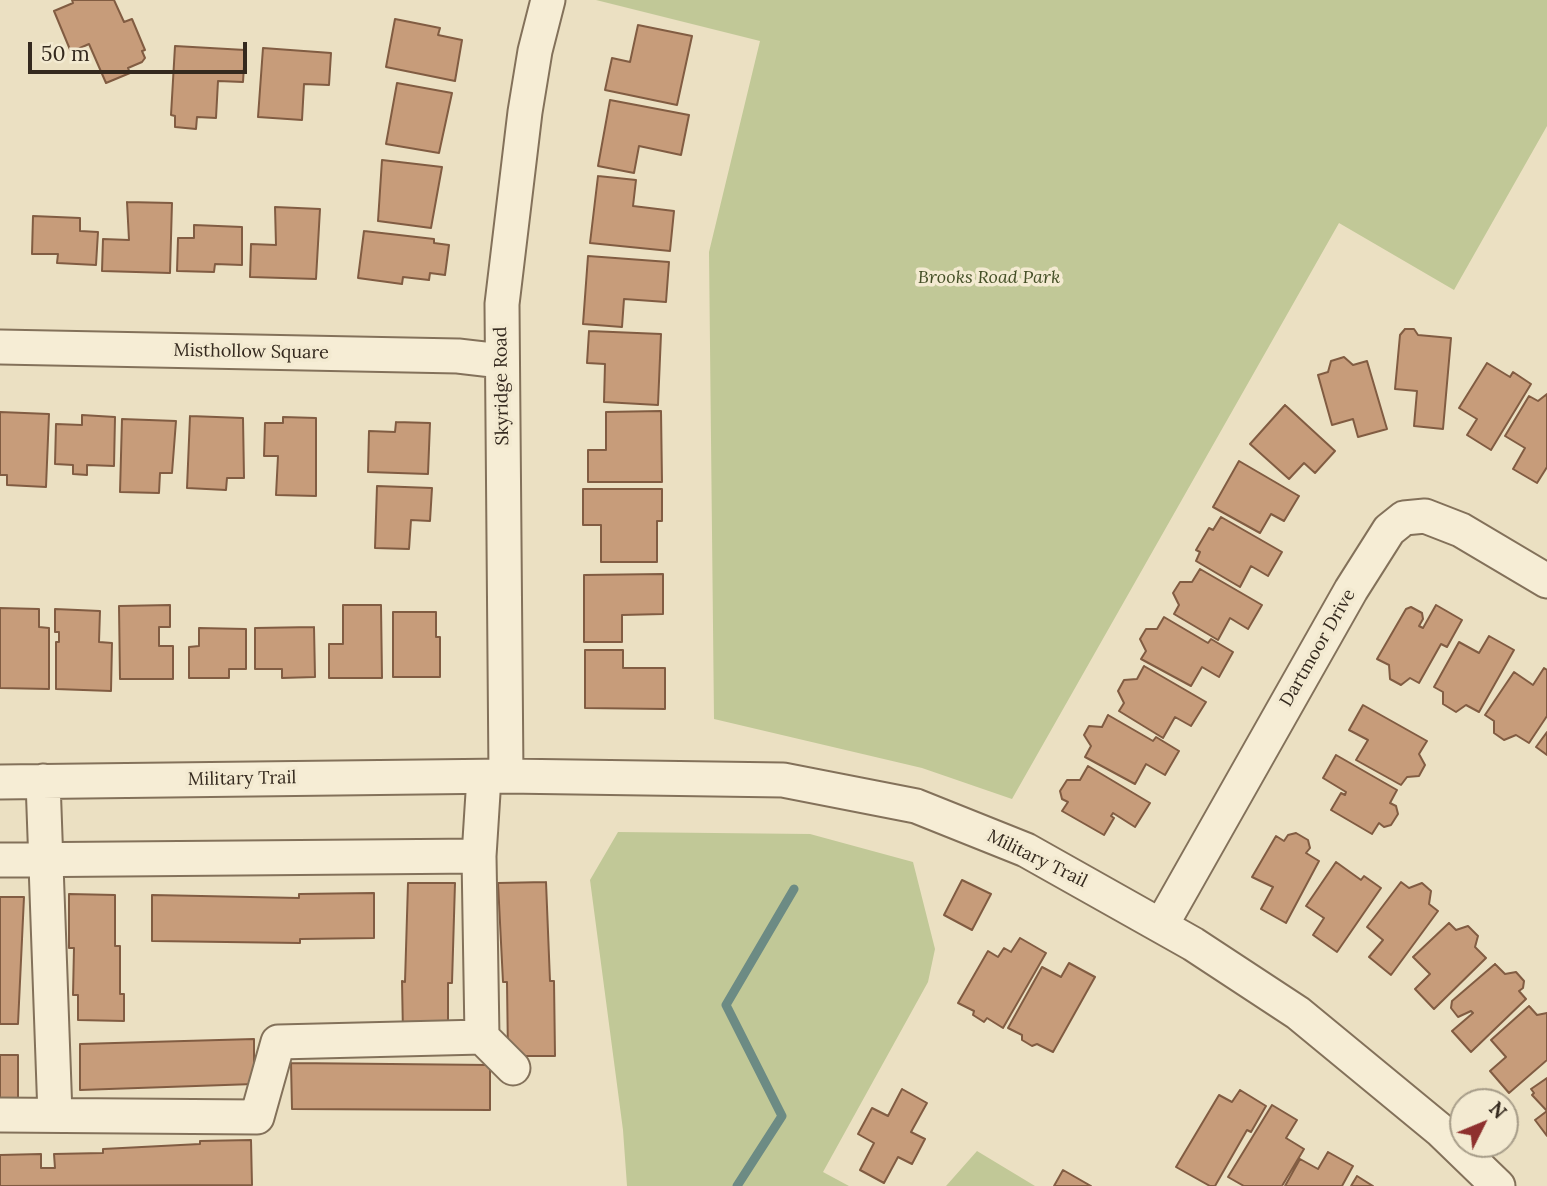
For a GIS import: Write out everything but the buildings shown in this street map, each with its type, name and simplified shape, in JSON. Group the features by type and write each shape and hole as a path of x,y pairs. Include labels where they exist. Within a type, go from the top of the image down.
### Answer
{"street":[{"name":"Skyridge Road","path":"495,777 502,304 509,233 535,51 548,0"},
{"name":"Misthollow Square","path":"0,347 458,356 502,361"},
{"name":"Dartmoor Drive","path":"1161,924 1351,590 1389,530 1404,518 1425,516 1461,530 1547,581"},
{"name":"Military Trail","path":"0,782 495,777 783,780 916,806 1026,850 1161,924 1298,1013 1440,1130 1498,1186"},
{"path":"495,777 480,856 482,1037 513,1068"},
{"path":"43,782 55,1115"},
{"path":"0,860 480,856"},
{"path":"0,1115 257,1117 278,1042 482,1037"}],"green space":[{"name":"Brooks Road Park","path":"596,0 1547,0 1547,126 1454,290 1339,223 1012,799 922,768 714,719 709,252 760,41"},
{"path":"618,832 810,834 913,862 935,949 928,982 823,1172 849,1186 627,1186 623,1130 590,880"},
{"path":"977,1151 1035,1186 946,1186"}],"waterway":[{"path":"737,1186 782,1116 726,1005 794,889"}]}
